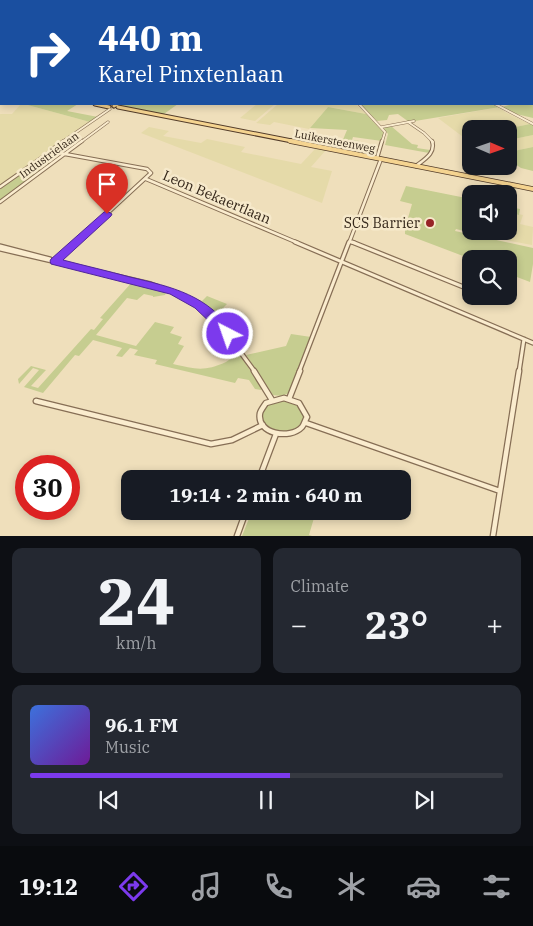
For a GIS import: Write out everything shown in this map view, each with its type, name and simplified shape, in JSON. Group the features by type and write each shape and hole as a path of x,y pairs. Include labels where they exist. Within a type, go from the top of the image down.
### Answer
{"main road":[{"name":"Luikersteenweg","path":"114,107 533,189"}],"street":[{"path":"290,399 351,242 386,134 360,105"},
{"path":"497,105 533,124"},
{"path":"54,152 54,148 114,107"},
{"name":"Industrielaan","path":"0,202 108,122"},
{"path":"408,122 433,140 434,146 425,162 416,166"},
{"path":"381,127 414,122"},
{"path":"58,146 57,150 65,154"},
{"path":"0,188 47,154 54,152 65,154"},
{"name":"Leon Bekaertlaan","path":"65,154 147,169 151,173 146,178 533,343"},
{"path":"425,162 429,169"},
{"path":"55,261 146,178"},
{"path":"351,242 462,286"},
{"path":"2,248 163,288 199,305 220,324 272,400"},
{"path":"492,536 524,339"},
{"path":"290,399 296,401 306,411 306,423 302,428 291,434 276,434 263,426 260,414 266,404 272,400 290,399"},
{"path":"36,401 211,444 232,440 263,426"},
{"path":"306,423 500,491"},
{"path":"262,470 276,434"},
{"path":"237,536 243,520"}],"shaded area":[{"path":"20,105 28,105 90,122 0,185 0,114 12,114"},
{"path":"256,105 274,105 255,121 240,118"},
{"path":"277,105 357,105 366,114 328,107 309,129 274,122 270,125 256,123"},
{"path":"500,107 505,112 530,124 518,126 518,120 462,120 462,136 438,118"},
{"path":"149,127 169,131 163,136 201,143 207,139 245,147 241,152 301,164 316,148 326,150 311,167 332,171 322,203 141,133"},
{"path":"533,135 533,147 518,150 518,138"},
{"path":"517,214 523,215 520,224 533,227 532,245 506,240 517,240"}],"green space":[{"path":"28,105 76,105 67,111 98,117 90,122"},
{"path":"119,105 177,105 161,116"},
{"path":"361,105 495,105 500,107 409,122 398,114 389,115 387,120 377,121"},
{"path":"509,105 533,105 533,118 512,113 502,107"},
{"path":"328,107 366,114 384,133 382,141 353,137 352,140 360,141 357,144 342,142 347,130 310,128"},
{"path":"533,125 533,135 518,138 518,126"},
{"path":"391,126 412,144 418,145 417,148 430,150 429,153 385,145 388,134 383,127"},
{"path":"533,147 533,171 518,166 518,150"},
{"path":"55,153 59,156 53,162 0,200 0,189 50,154"},
{"path":"406,186 462,197 462,230 456,229 455,231 462,233 462,240 496,240 533,248 530,282 517,277 517,250 462,250 462,256 405,234 405,222 412,224 411,226 415,219 408,218 412,204 400,201"},
{"path":"133,281 167,291 165,295 153,297 144,294 137,300 127,298 96,335 136,346 155,322 174,327 170,333 182,337 178,344 184,346 173,364 205,368 218,365 234,356 240,355 261,387 261,390 255,389 249,380 238,378 235,383 155,364 157,360 134,355 138,350 130,348 122,357 116,356 122,348 93,340 79,356 75,355 43,393 24,387 39,370 33,368 19,384 18,379 31,366 46,370 31,386 38,388 91,329 94,330 103,319 100,318"},
{"path":"207,296 227,304 223,308 226,310 216,316 196,302 195,298 202,301"},
{"path":"291,334 311,337 291,389 287,394 281,396 273,395 246,355 286,346"},
{"path":"286,399 299,405 304,414 302,422 297,427 291,431 283,432 269,427 264,422 261,414 267,404"},
{"path":"248,520 313,520 309,535 312,536 242,536"}],"place":[{"name":"SCS Barrier","path":"430,223"}],"route":[{"path":"107,214 55,261 147,283 175,292 199,305 228,334"}]}
